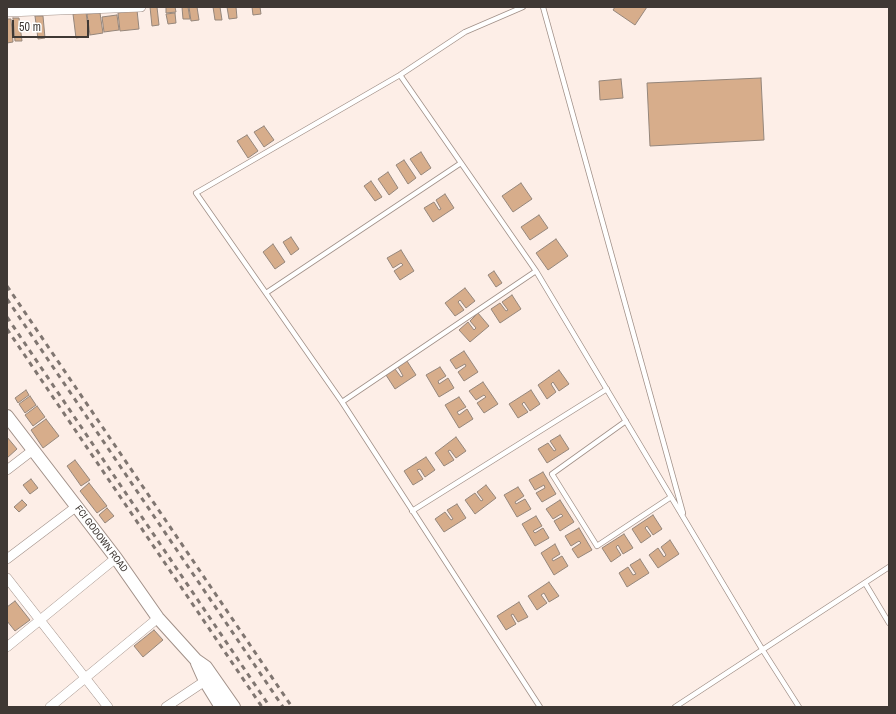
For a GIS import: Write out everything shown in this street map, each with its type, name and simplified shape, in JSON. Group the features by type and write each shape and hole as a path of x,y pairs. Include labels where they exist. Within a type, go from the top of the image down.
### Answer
{"street":[{"path":"7,12 88,7 142,7"},
{"name":"FCI GODOWN ROAD","path":"7,416 116,558 158,618 196,660 210,673 234,707"},
{"path":"7,470 33,450"},
{"path":"7,559 76,506"},
{"path":"7,647 39,619 116,558"},
{"path":"7,578 108,707"},
{"path":"50,707 158,618"},
{"name":"FCI GODOWN ROAD","path":"196,660 205,681 221,707"},
{"path":"166,707 205,681"}],"lane":[{"path":"523,7 465,32 400,75 196,193 342,402 540,707"},
{"path":"543,7 684,519"},
{"path":"400,75 536,271 762,649 799,707"},
{"path":"266,293 461,162"},
{"path":"342,402 536,271"},
{"path":"412,511 607,389"},
{"path":"626,421 552,474 597,546 671,497"},
{"path":"675,707 889,567"},
{"path":"865,583 889,623"}],"building":[{"path":"150,7 157,7 159,25 152,26"},
{"path":"166,7 175,7 176,12 166,13"},
{"path":"182,7 188,7 190,19 183,19"},
{"path":"189,7 197,7 199,20 191,21"},
{"path":"213,7 220,7 222,20 215,20"},
{"path":"227,7 236,7 237,18 229,19"},
{"path":"252,7 260,7 261,14 253,15"},
{"path":"615,7 647,7 635,25 613,10"},
{"path":"137,10 139,29 120,31 118,13"},
{"path":"86,12 89,36 76,38 73,14"},
{"path":"100,13 103,33 90,35 87,14"},
{"path":"175,13 176,23 168,24 166,14"},
{"path":"117,15 119,30 104,32 102,17"},
{"path":"35,16 43,16 45,38 38,39"},
{"path":"13,18 19,18 22,41 15,41"},
{"path":"7,19 11,19 13,42 7,43"},
{"path":"761,78 764,140 650,146 647,83"},
{"path":"621,79 623,98 600,100 599,81"},
{"path":"264,126 274,140 264,147 254,132"},
{"path":"247,135 258,151 248,158 237,141"},
{"path":"421,152 431,168 421,175 410,159"},
{"path":"404,160 416,178 408,184 396,165"},
{"path":"388,172 398,188 389,195 378,179"},
{"path":"371,181 382,197 375,201 364,186"},
{"path":"521,183 532,199 513,212 502,196"},
{"path":"445,194 454,208 433,222 424,208 434,202 439,210 441,209 436,200"},
{"path":"539,215 548,228 530,240 521,227"},
{"path":"291,237 299,249 291,255 283,242"},
{"path":"556,239 568,256 548,270 536,253"},
{"path":"273,244 285,262 275,269 263,252"},
{"path":"401,250 414,271 400,280 394,271 403,265 401,263 393,268 387,258"},
{"path":"494,271 502,283 496,287 488,275"},
{"path":"465,288 475,301 466,308 460,300 458,302 464,310 455,316 445,303"},
{"path":"512,295 521,309 500,323 491,309 500,303 506,311 508,310 502,302"},
{"path":"478,313 489,326 470,342 459,330 468,322 474,330 476,328 470,321"},
{"path":"464,351 478,372 464,381 458,372 466,366 465,364 456,369 450,360"},
{"path":"407,361 416,375 395,389 386,375 395,369 401,377 403,376 398,367"},
{"path":"440,367 446,376 438,381 439,384 448,378 454,388 439,397 426,375"},
{"path":"559,370 569,384 559,391 553,382 551,384 556,392 547,399 538,385"},
{"path":"483,382 498,404 484,413 477,403 486,397 484,395 476,400 469,391"},
{"path":"26,390 29,395 18,403 15,398"},
{"path":"531,390 540,404 530,411 524,402 522,404 528,412 518,418 509,404"},
{"path":"30,396 36,405 25,413 19,404"},
{"path":"459,397 466,407 457,412 459,415 467,409 473,419 459,428 445,405"},
{"path":"37,406 45,417 33,426 25,415"},
{"path":"46,419 59,436 43,448 31,430"},
{"path":"560,435 569,449 547,463 538,449 548,443 554,451 556,450 550,441"},
{"path":"7,437 17,449 7,458"},
{"path":"456,437 466,451 456,458 450,450 448,451 454,460 444,466 435,453"},
{"path":"426,457 435,470 425,477 420,469 417,470 423,479 413,485 404,471"},
{"path":"75,460 90,480 81,486 67,466"},
{"path":"543,472 556,494 542,502 536,493 545,488 544,485 535,490 529,480"},
{"path":"31,479 38,488 30,494 23,485"},
{"path":"89,483 107,506 97,513 80,491"},
{"path":"486,485 496,498 475,514 465,500 475,493 481,501 483,500 477,492"},
{"path":"518,487 524,496 515,502 516,504 525,499 531,509 517,517 504,495"},
{"path":"22,500 27,505 19,512 14,507"},
{"path":"560,500 574,522 560,531 554,521 563,516 561,514 553,519 546,509"},
{"path":"457,504 466,518 444,532 435,519 445,512 451,520 453,519 447,510"},
{"path":"107,508 114,516 105,523 99,515"},
{"path":"653,515 662,529 653,535 647,526 645,528 651,536 641,543 632,529"},
{"path":"536,516 542,526 533,531 535,533 543,528 549,538 535,546 522,524"},
{"path":"579,528 592,550 578,558 572,549 581,543 579,541 571,546 565,536"},
{"path":"624,534 633,548 623,554 618,545 616,547 621,555 611,562 602,548"},
{"path":"670,540 679,554 658,568 649,555 658,548 664,557 666,555 661,547"},
{"path":"555,544 560,554 552,559 553,561 562,556 568,566 554,575 541,553"},
{"path":"640,559 649,573 627,587 619,573 628,567 633,575 636,574 630,565"},
{"path":"549,582 559,596 549,602 544,593 541,595 547,603 537,610 528,596"},
{"path":"15,601 30,620 15,631 7,621 7,607"},
{"path":"519,602 528,617 518,622 513,614 511,615 516,624 506,630 497,616"},
{"path":"154,630 163,640 143,657 134,646"}],"railway":[{"path":"7,286 292,707"},
{"path":"7,299 283,707"},
{"path":"7,317 270,707"},
{"path":"7,329 262,707"}]}
